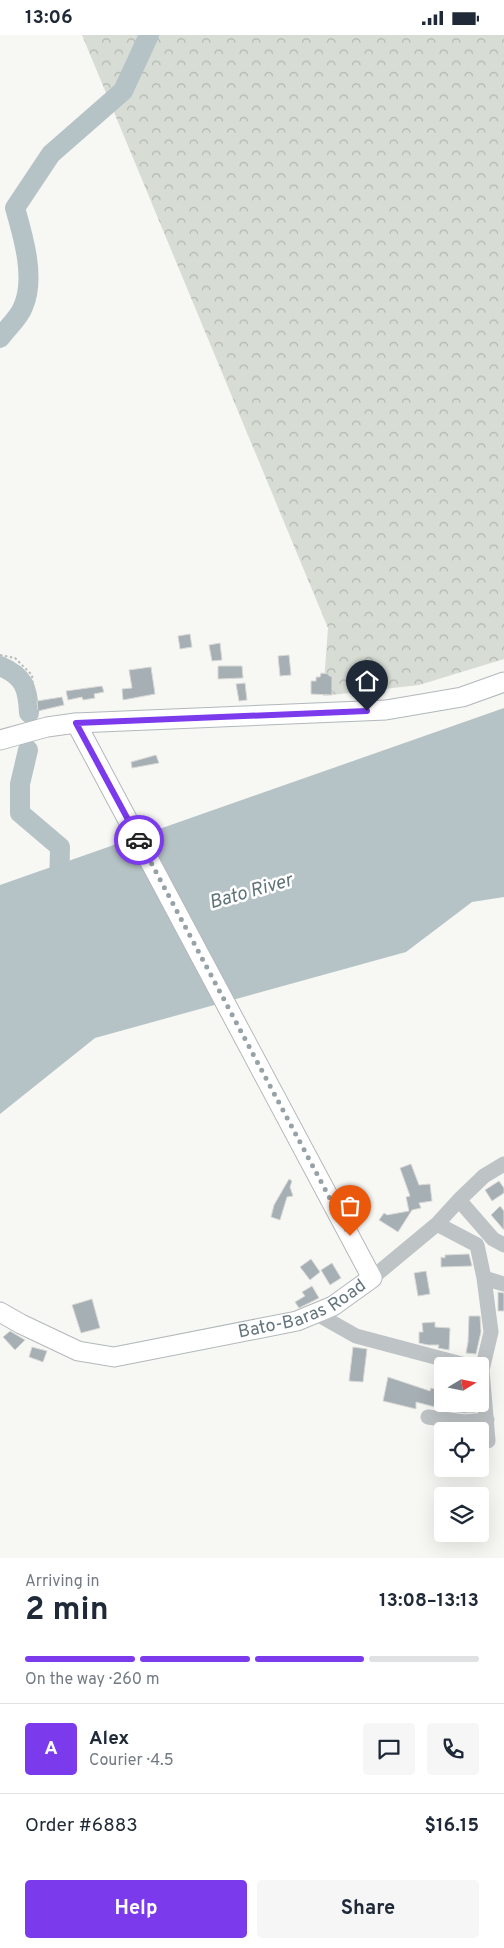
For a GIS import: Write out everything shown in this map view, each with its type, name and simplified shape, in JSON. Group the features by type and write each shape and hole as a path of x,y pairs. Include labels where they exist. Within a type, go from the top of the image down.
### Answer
{"main road":[{"path":"0,740 48,727 76,723 386,710 462,697 504,682"},
{"name":"Bato-Baras Road","path":"0,1312 78,1351 114,1357 279,1325 317,1314 333,1307 372,1278 76,723"}],"street":[{"path":"372,1278 437,1224 484,1176 504,1164"},
{"path":"459,1200 493,1239 504,1245"},
{"path":"437,1224 477,1245 484,1278 491,1332 481,1357"},
{"path":"484,1278 504,1284"},
{"path":"317,1314 356,1336 435,1357"},
{"path":"428,1417 464,1422 487,1420 486,1413"}],"path":[{"path":"0,655 15,658 32,675 34,704 48,727"}],"green space":[{"path":"82,35 504,35 504,659 419,685 323,696 328,628"}],"water":[{"name":"Bato River","path":"504,708 504,897 472,902 406,952 95,1038 0,1114 0,885"}],"building":[{"path":"190,634 192,647 180,649 178,636"},
{"path":"220,643 222,660 212,661 209,645"},
{"path":"289,655 291,675 280,676 278,656"},
{"path":"218,666 242,666 243,678 218,679"},
{"path":"151,667 155,694 123,700 122,689 132,688 129,670"},
{"path":"321,673 332,676 332,695 311,694 311,681 316,681 316,677 320,677"},
{"path":"245,683 247,700 239,701 236,684"},
{"path":"102,686 104,692 94,694 95,698 83,700 82,697 68,700 66,691"},
{"path":"62,697 64,705 38,711 37,701"},
{"path":"156,755 159,763 132,768 131,762"},
{"path":"411,1164 419,1185 430,1184 432,1201 419,1203 421,1208 412,1210 398,1232 379,1220 384,1213 387,1215 409,1211 406,1197 410,1196 400,1168"},
{"path":"289,1179 292,1181 290,1187 293,1196 287,1197 280,1220 271,1217 274,1205"},
{"path":"499,1181 504,1188 504,1193 492,1201 485,1190"},
{"path":"500,1206 504,1211 504,1230 491,1215"},
{"path":"469,1254 472,1266 441,1267 441,1257 445,1258 445,1255"},
{"path":"311,1259 320,1272 310,1280 300,1267"},
{"path":"332,1263 341,1278 330,1285 321,1270"},
{"path":"426,1271 430,1294 418,1296 414,1273"},
{"path":"312,1286 319,1298 299,1308 295,1302 305,1296 302,1292"},
{"path":"498,1292 504,1293 504,1311 498,1311"},
{"path":"92,1299 100,1328 81,1333 72,1305"},
{"path":"469,1316 480,1316 481,1332 476,1354 466,1353"},
{"path":"435,1322 435,1327 450,1328 449,1350 438,1348 439,1345 419,1343 419,1332 423,1332 422,1323"},
{"path":"10,1331 25,1340 15,1350 3,1337"},
{"path":"32,1347 47,1351 43,1362 29,1357"},
{"path":"353,1347 367,1349 363,1382 349,1381"},
{"path":"388,1377 430,1391 431,1388 434,1389 434,1407 416,1402 416,1409 383,1401"}],"waterway":[{"path":"0,338 16,319 27,296 27,257 15,208 51,154 123,91 149,35"},
{"path":"0,666 15,674 23,684 26,690 29,713"},
{"path":"28,750 20,784 20,813 60,847 59,892"}],"way so far":[{"path":"139,840 350,1236"}],"route":[{"path":"139,840 76,723 367,711"}]}
